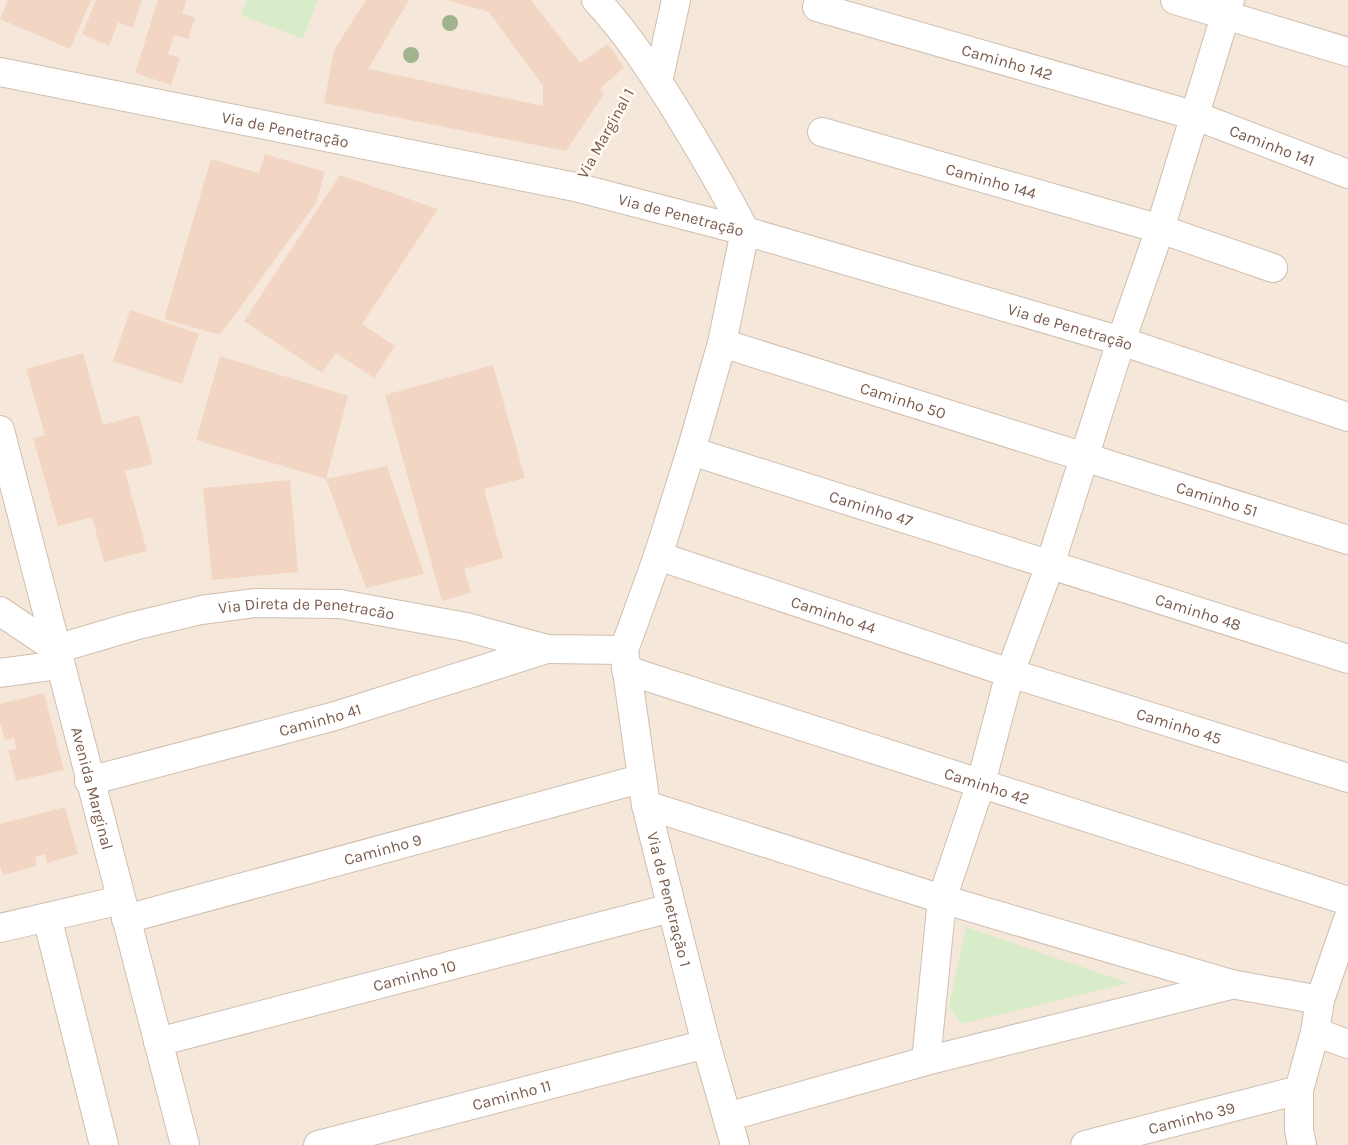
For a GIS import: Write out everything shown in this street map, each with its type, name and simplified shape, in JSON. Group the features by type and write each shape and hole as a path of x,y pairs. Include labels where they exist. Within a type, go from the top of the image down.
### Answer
{"street":[{"path":"646,84 676,0"},
{"path":"1175,0 1227,8 1348,52"},
{"name":"Caminho 142","path":"817,7 1196,116"},
{"path":"926,1061 942,899 981,783 1010,673 1050,565 1121,341 1160,229 1196,116 1227,8"},
{"path":"613,13 646,84 701,150 745,231 722,343 691,451 625,660"},
{"name":"Via de Penetração","path":"0,72 575,187 745,231 1121,341 1348,417"},
{"name":"Caminho 141","path":"1196,116 1348,174"},
{"name":"Caminho 144","path":"822,132 1160,229 1273,268"},
{"name":"Caminho 50","path":"722,343 1084,458"},
{"name":"Avenida Marginal","path":"0,430 89,781 158,1042 179,1144"},
{"name":"Caminho 47","path":"691,451 1050,565"},
{"name":"Caminho 51","path":"1084,458 1348,540"},
{"name":"Caminho 44","path":"658,556 1010,673"},
{"name":"Caminho 48","path":"1050,565 1348,659"},
{"name":"Via Direta de Penetracão","path":"0,673 58,657 134,626 201,610 256,603 340,604 466,627 547,649 625,660"},
{"path":"0,611 58,657"},
{"name":"Caminho 41","path":"89,781 335,716 547,649"},
{"name":"Via de Penetração 1","path":"625,660 640,779 706,1044 735,1145"},
{"name":"Caminho 42","path":"625,660 981,783 1348,900"},
{"name":"Caminho 45","path":"1010,673 1348,778"},
{"name":"Caminho 9","path":"0,928 47,917 124,910 640,779"},
{"path":"646,805 942,899 1231,984 1320,1000"},
{"name":"Caminho 10","path":"158,1042 671,908"},
{"path":"47,917 104,1145"},
{"path":"1302,1145 1299,1130 1299,1090 1315,1032 1320,1000 1348,918"},
{"path":"727,1117 926,1061 1231,984"},
{"path":"1315,1032 1348,1044"},
{"name":"Caminho 11","path":"318,1145 706,1044"},
{"name":"Caminho 39","path":"1085,1145 1299,1090"}],"path":[{"name":"Via Marginal 1","path":"575,187 627,99 646,84"}],"shaded area":[{"path":"0,0 1348,0 1348,1145 0,1145"}],"green space":[{"path":"247,0 318,0 303,39 241,15"},
{"path":"966,927 1129,983 961,1024 949,1006"}],"building":[{"path":"8,0 91,0 70,49 0,19"},
{"path":"96,0 142,0 133,28 118,22 109,46 82,34"},
{"path":"158,0 187,0 182,13 195,18 188,39 174,35 168,54 180,58 171,85 135,73"},
{"path":"366,0 409,0 368,69 543,106 543,86 489,12 447,0 531,0 580,63 608,44 624,67 600,89 604,94 566,151 324,103 334,50"},
{"path":"265,154 325,172 316,203 220,335 164,319 211,159 259,173"},
{"path":"340,175 438,209 362,324 395,346 374,378 336,353 322,373 244,321"},
{"path":"130,310 199,334 182,384 113,361"},
{"path":"83,353 103,425 139,415 153,464 125,471 147,551 104,562 92,517 58,526 33,438 45,435 26,369"},
{"path":"220,356 348,396 326,479 196,440"},
{"path":"493,365 525,478 484,489 503,558 464,569 471,593 442,601 385,395"},
{"path":"387,466 424,574 366,588 326,479"},
{"path":"290,480 298,572 212,580 203,488"},
{"path":"44,693 64,770 16,781 8,750 16,749 14,738 5,740 0,722 0,704"},
{"path":"65,807 78,854 47,863 45,854 35,857 37,866 3,875 0,866 0,824"}]}
